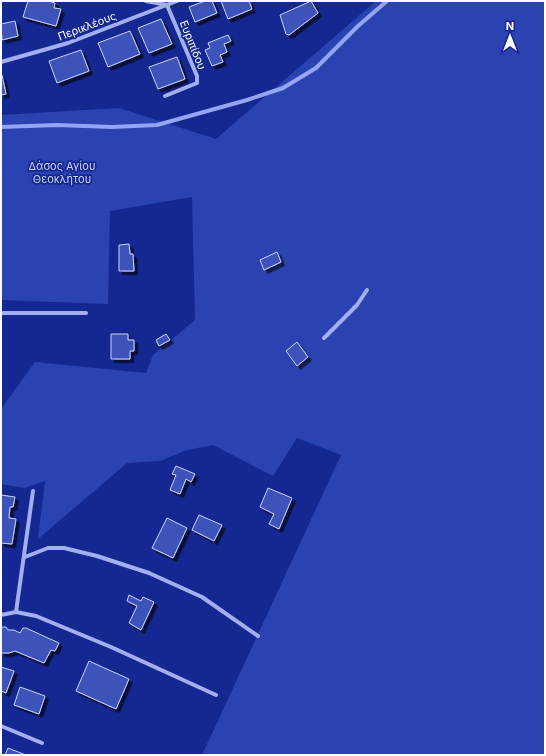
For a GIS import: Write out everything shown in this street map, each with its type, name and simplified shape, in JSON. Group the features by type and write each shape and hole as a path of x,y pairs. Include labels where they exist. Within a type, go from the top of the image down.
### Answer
{"street":[{"path":"146,1 167,5"},
{"name":"Περικλέους","path":"1,62 68,43 177,1"},
{"name":"Ευριπίδου","path":"165,96 197,83 197,76 167,5"},
{"path":"324,338 357,305 367,290"},
{"path":"1,313 86,312"},
{"path":"16,612 25,557 33,491"},
{"path":"25,557 48,548 64,548 97,556 149,572 202,597 258,636"},
{"path":"1,615 16,612 36,616 111,647 216,695"},
{"path":"1,726 42,743"}],"green space":[{"name":"Δάσος Αγίου Θεοκλήτου","path":"376,1 545,1 545,755 202,755 341,455 297,438 273,476 213,445 187,450 160,461 127,463 38,539 45,481 24,488 1,484 1,409 35,362 146,373 153,355 195,320 192,197 110,211 108,304 1,300 1,115 119,108 216,139"}],"building":[{"path":"28,1 48,1 55,3 54,8 61,9 56,26 23,17"},
{"path":"205,1 212,1 217,13 195,22 189,7"},
{"path":"221,1 249,1 252,9 228,19"},
{"path":"311,1 318,13 289,35 286,34 280,15"},
{"path":"161,19 172,44 149,53 138,28"},
{"path":"15,21 18,36 2,40 1,24"},
{"path":"130,31 140,54 108,67 98,43"},
{"path":"228,35 231,41 224,44 227,52 220,55 223,62 212,66 205,50 210,48 208,43"},
{"path":"81,50 89,71 57,83 49,61"},
{"path":"177,57 185,79 158,89 149,67"},
{"path":"1,75 6,94 1,95"},
{"path":"129,244 130,254 133,254 134,271 119,271 119,245"},
{"path":"277,252 281,262 264,270 260,260"},
{"path":"111,334 128,334 128,340 134,340 134,351 130,351 130,359 111,359"},
{"path":"166,334 170,340 159,346 156,340"},
{"path":"297,342 308,357 297,366 286,351"},
{"path":"176,466 195,474 191,482 186,479 180,494 170,490 176,475 172,474"},
{"path":"268,488 292,498 279,529 269,524 274,514 260,507"},
{"path":"1,495 15,497 13,507 10,507 9,518 16,519 12,544 1,543"},
{"path":"199,515 222,525 214,541 192,530"},
{"path":"167,518 187,528 173,558 152,548"},
{"path":"129,595 141,601 143,597 154,602 141,630 129,623 137,606 127,601"},
{"path":"2,627 6,627 8,630 14,630 20,633 23,628 26,628 59,643 55,651 51,650 44,663 15,651 1,653"},
{"path":"89,661 129,679 116,709 76,691"},
{"path":"1,667 14,671 6,693 1,691"},
{"path":"20,687 45,696 39,714 14,705"},
{"path":"8,748 26,755 5,755"}],"waterway":[{"path":"1,127 57,125 112,127 157,125 247,100 283,88 316,68 358,26 387,1"}]}
